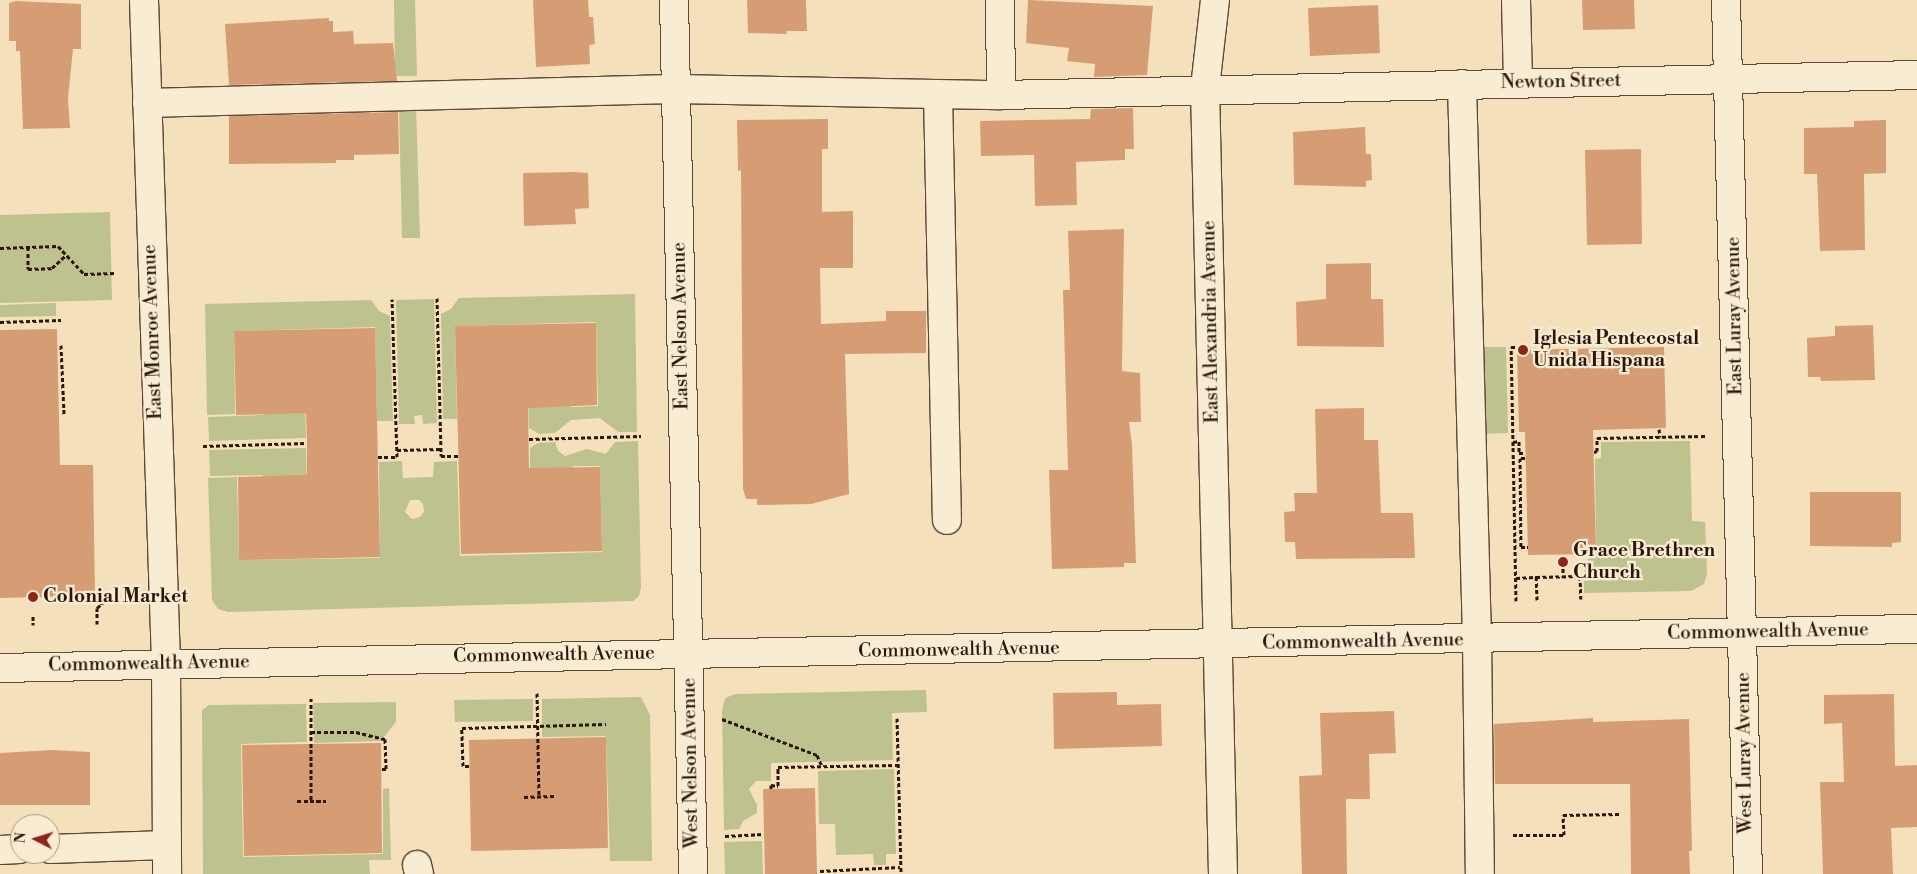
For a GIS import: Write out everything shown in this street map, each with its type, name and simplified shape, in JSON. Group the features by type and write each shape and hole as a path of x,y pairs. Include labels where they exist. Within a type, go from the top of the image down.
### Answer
{"street":[{"name":"East Monroe Avenue","path":"144,0 166,663 167,874"},
{"name":"East Nelson Avenue","path":"674,0 690,652"},
{"path":"1000,0 1001,95"},
{"name":"East Alexandria Avenue","path":"1215,0 1206,88 1223,874"},
{"path":"1516,0 1518,83"},
{"name":"East Luray Avenue","path":"1726,0 1743,632"},
{"name":"Newton Street","path":"146,103 406,88 676,89 1001,95 1170,92 1206,88 1917,75"},
{"path":"1462,84 1477,639 1480,874"},
{"path":"938,94 947,520"},
{"name":"Commonwealth Avenue","path":"0,668 690,652 1219,645 1917,629"},
{"name":"West Luray Avenue","path":"1743,632 1748,874"},
{"name":"West Nelson Avenue","path":"690,652 693,874"},
{"path":"60,848 166,845"}],"path":[{"path":"0,248 58,246 84,274 116,273"},
{"path":"28,247 28,269 52,268 66,255"},
{"path":"437,298 441,456 458,456"},
{"path":"378,457 398,457 392,299"},
{"path":"0,322 61,320"},
{"path":"61,345 64,416"},
{"path":"1516,601 1511,347 1523,347 1523,350"},
{"path":"1660,429 1660,437"},
{"path":"529,439 642,436"},
{"path":"1594,452 1597,451 1597,438 1707,436"},
{"path":"1513,442 1519,441 1519,453 1525,456 1520,458 1521,547 1528,547"},
{"path":"203,446 307,443"},
{"path":"397,450 441,448"},
{"path":"1514,501 1520,501"},
{"path":"1562,562 1563,577"},
{"path":"1516,578 1580,576 1581,599"},
{"path":"1536,577 1537,600"},
{"path":"95,596 102,604"},
{"path":"97,624 97,608 107,599 118,599"},
{"path":"33,616 33,625"},
{"path":"537,693 539,796"},
{"path":"311,698 311,801"},
{"path":"717,717 817,755 822,766"},
{"path":"897,718 901,874"},
{"path":"469,766 463,766 462,728 606,724"},
{"path":"311,732 356,732 385,739 386,769 381,769"},
{"path":"771,789 771,786 778,786 778,767 898,765"},
{"path":"524,797 554,796"},
{"path":"297,801 326,801"},
{"path":"1508,836 1564,835 1563,815 1620,814"},
{"path":"727,836 764,834"},
{"path":"820,871 900,867"},
{"path":"874,868 874,874"}],"green space":[{"path":"394,0 415,0 417,76 395,76"},
{"path":"399,106 416,106 420,238 402,238"},
{"path":"110,212 112,300 0,303 0,215"},
{"path":"635,294 637,432 618,432 600,418 571,420 555,433 539,434 529,428 528,395 571,394 571,407 598,406 596,322 455,326 457,419 443,419 441,314 451,309 459,298"},
{"path":"434,299 437,423 423,424 422,415 414,416 415,424 399,424 396,300"},
{"path":"371,300 379,311 390,316 393,421 377,421 375,327 234,331 235,414 207,415 205,304"},
{"path":"56,303 56,316 0,317 0,305"},
{"path":"1480,314 1484,314 1484,347 1506,347 1508,433 1483,434"},
{"path":"305,402 306,438 209,441 208,417 263,415 263,403"},
{"path":"638,441 641,588 639,596 633,601 228,612 218,609 212,600 208,478 237,477 239,560 380,558 379,462 402,461 403,478 433,477 434,462 457,461 460,556 602,552 600,466 573,466 573,479 530,480 530,448 538,443 555,442 558,451 565,456 587,449 606,454 615,442","holes":["410,500 419,500 423,504 424,512 420,517 412,519 405,512"]},
{"path":"1690,441 1692,521 1705,522 1707,574 1704,584 1691,591 1584,593 1584,572 1590,554 1596,554 1595,459 1601,458 1601,442"},
{"path":"306,448 307,488 264,489 263,475 210,476 209,450"},
{"path":"926,690 927,712 892,713 893,760 771,763 771,781 756,781 749,789 757,805 757,813 743,821 739,829 724,830 722,710 725,698 735,694"},
{"path":"641,697 650,715 652,861 610,861 606,736 542,737 542,699"},
{"path":"533,699 533,721 455,722 454,700"},
{"path":"396,702 396,722 381,741 314,743 313,703"},
{"path":"306,704 307,742 241,744 243,857 383,854 383,789 389,788 391,860 369,860 370,874 203,874 202,710 209,705"},
{"path":"894,769 896,854 886,854 886,865 874,865 873,854 836,855 835,824 819,824 818,771"},
{"path":"762,841 763,874 725,874 724,842"}],"building":[{"path":"533,0 588,0 589,17 593,17 595,44 589,45 590,64 536,67"},
{"path":"747,0 806,0 807,31 786,31 787,34 748,33"},
{"path":"1028,0 1153,6 1147,75 1094,77 1095,64 1067,61 1069,48 1026,43"},
{"path":"1582,0 1634,0 1635,29 1583,30"},
{"path":"16,1 81,4 81,49 73,49 68,98 70,128 23,129 20,51 16,51 16,41 9,41 9,3"},
{"path":"1378,5 1380,53 1310,56 1308,8"},
{"path":"329,18 329,21 333,21 333,32 353,31 354,44 393,43 397,81 229,85 225,24"},
{"path":"1133,108 1134,149 1125,149 1125,160 1076,162 1077,205 1035,206 1034,155 981,156 980,121 1090,119 1091,109"},
{"path":"398,112 399,154 354,155 354,160 336,160 336,163 229,164 229,116"},
{"path":"828,119 828,149 822,149 822,212 853,211 853,268 820,268 821,324 886,321 886,311 926,311 926,353 845,354 849,494 811,504 757,505 757,499 746,499 743,489 741,170 738,171 737,120"},
{"path":"1886,120 1886,173 1864,174 1865,250 1820,251 1817,174 1804,174 1804,128 1854,127 1854,121"},
{"path":"1365,127 1366,154 1371,154 1372,180 1366,181 1366,187 1294,185 1293,132"},
{"path":"1641,149 1642,244 1587,245 1585,150"},
{"path":"523,173 588,173 589,208 575,209 576,224 524,226"},
{"path":"1124,229 1122,371 1140,373 1141,422 1129,422 1132,445 1136,563 1124,563 1124,567 1052,569 1049,470 1068,470 1063,290 1070,290 1068,231"},
{"path":"1371,263 1371,299 1383,299 1384,347 1297,346 1296,302 1326,299 1326,264"},
{"path":"596,323 597,405 528,408 529,468 600,467 602,551 461,554 455,326"},
{"path":"1873,325 1875,380 1821,381 1820,377 1808,377 1807,338 1835,336 1835,326"},
{"path":"375,328 380,557 239,560 238,477 307,475 307,443 306,413 236,415 234,331"},
{"path":"57,329 60,465 93,465 95,596 0,598 0,330"},
{"path":"1664,347 1666,428 1593,430 1596,554 1528,555 1525,432 1519,432 1517,350"},
{"path":"1364,408 1364,440 1378,440 1381,513 1413,513 1415,558 1296,559 1295,542 1285,542 1284,512 1295,511 1294,493 1317,493 1315,409"},
{"path":"1810,492 1901,492 1901,542 1892,543 1892,547 1810,546"},
{"path":"1117,692 1117,705 1161,704 1162,746 1054,749 1053,693"},
{"path":"1894,694 1895,766 1917,765 1917,827 1891,828 1893,874 1823,874 1820,782 1844,782 1842,723 1824,724 1824,695"},
{"path":"1394,711 1396,753 1369,754 1370,799 1346,799 1347,874 1302,874 1299,776 1322,775 1320,713"},
{"path":"1593,718 1593,722 1689,719 1692,851 1689,851 1690,874 1631,874 1630,784 1495,784 1494,724"},
{"path":"606,737 608,848 471,851 469,740"},
{"path":"381,743 382,853 244,856 242,745"},
{"path":"53,750 90,752 90,805 0,805 0,753"},
{"path":"815,788 817,874 765,874 763,789"}],"place":[{"name":"Iglesia Pentecostal Unida Hispana","path":"1523,350"},
{"name":"Grace Brethren Church","path":"1563,562"},
{"name":"Colonial Market","path":"33,597"}]}
